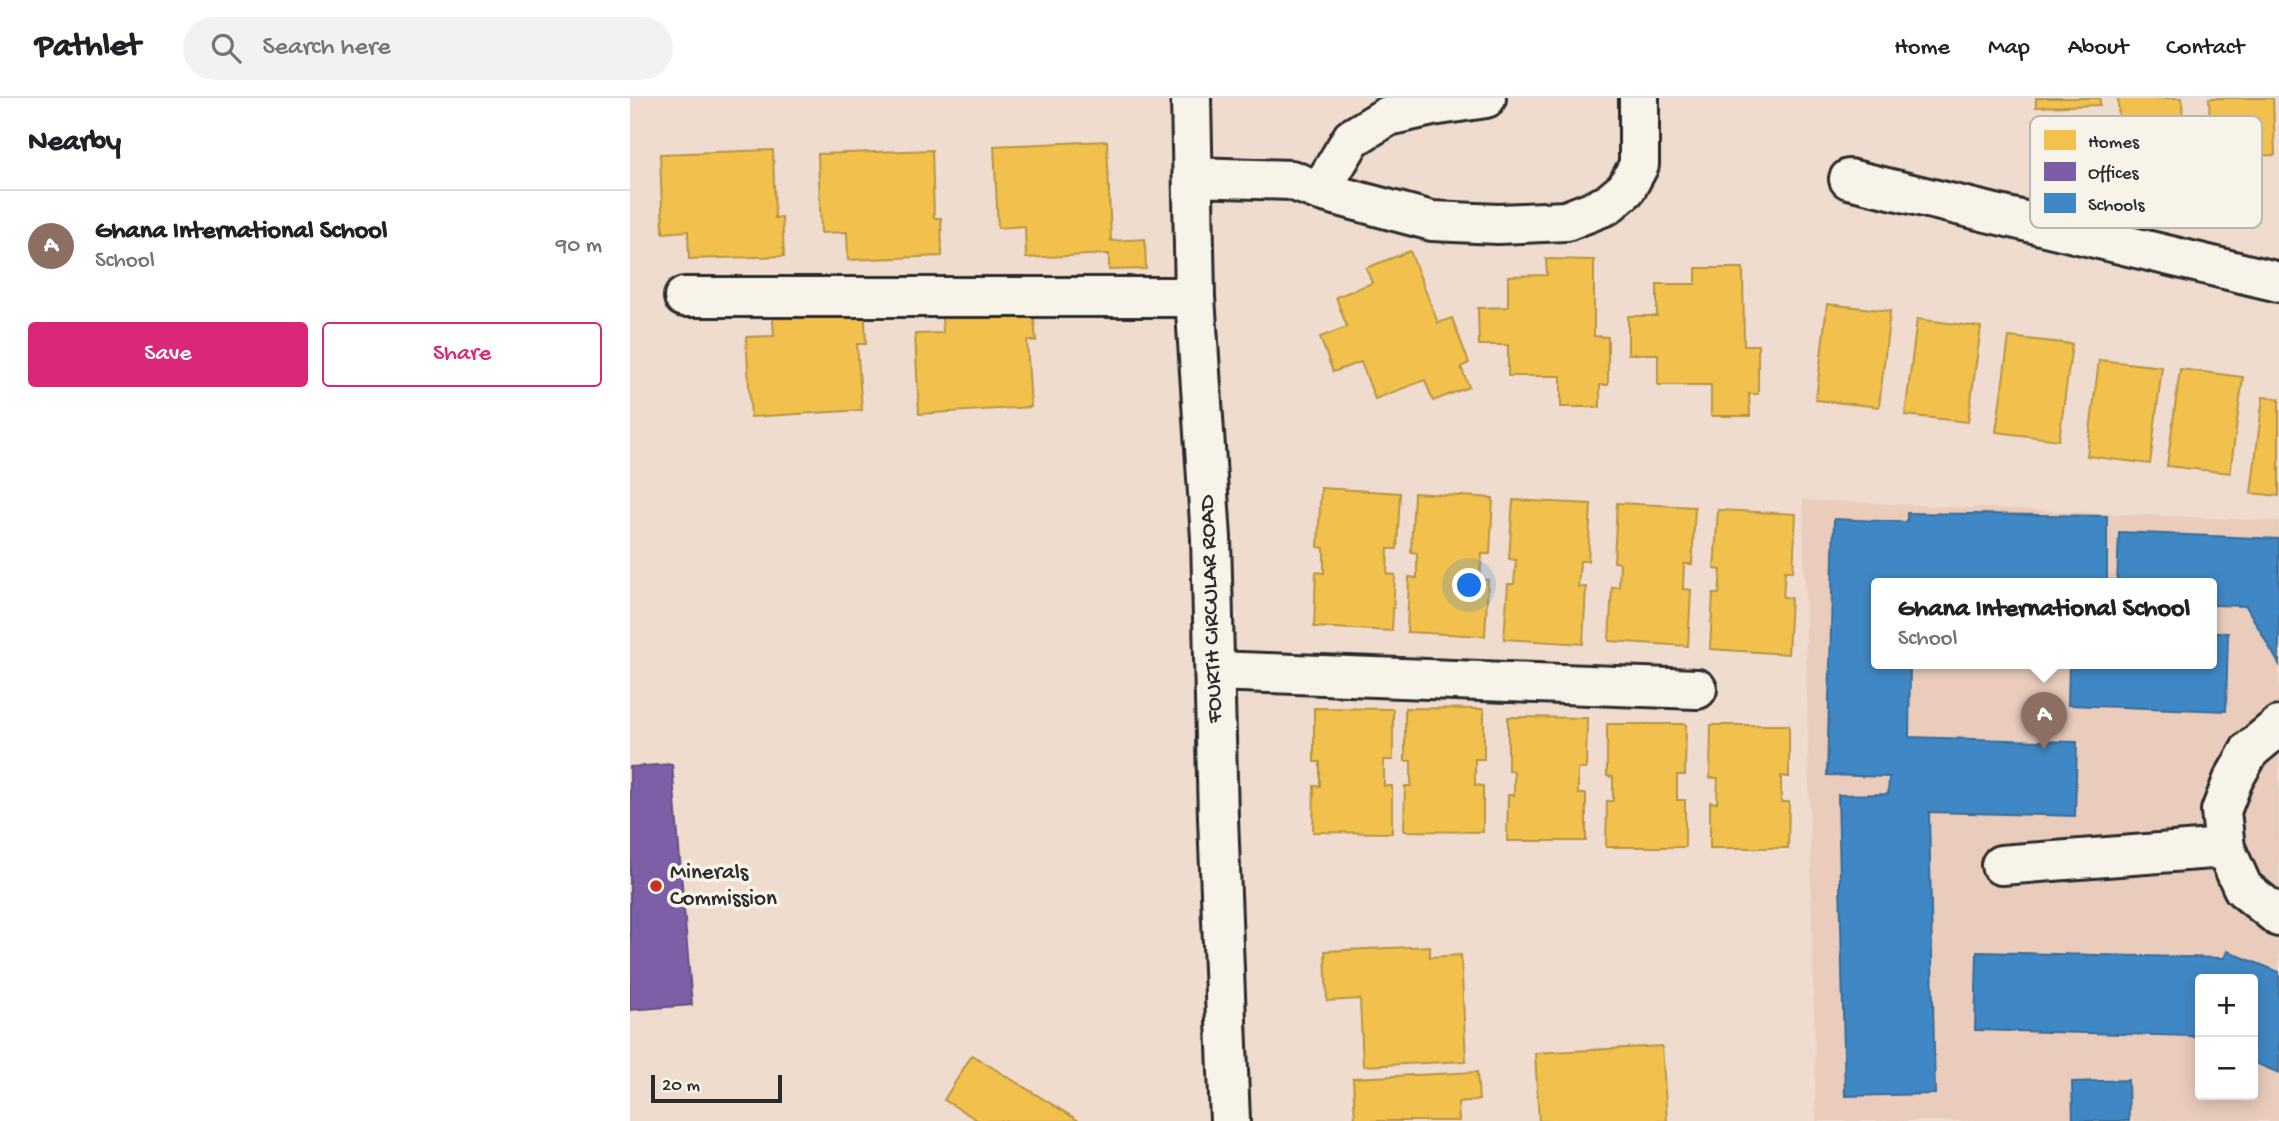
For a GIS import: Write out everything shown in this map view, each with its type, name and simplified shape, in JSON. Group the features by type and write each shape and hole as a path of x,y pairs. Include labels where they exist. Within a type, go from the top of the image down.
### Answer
{"street":[{"name":"FOURTH CIRCULAR ROAD","path":"1191,98 1195,297 1211,538 1230,1121"},
{"path":"1320,191 1352,138 1388,116 1486,98"},
{"path":"1193,177 1291,180 1320,191 1432,221 1498,224 1566,221 1606,205 1626,188 1639,165 1639,98"},
{"path":"1849,179 2030,222"},
{"path":"2054,228 2279,282"},
{"path":"684,297 1195,297"},
{"path":"1215,671 1697,689"},
{"path":"2279,726 2250,750 2233,780 2221,811 2225,848 2243,888 2279,917"},
{"path":"2001,865 2225,848"}],"shaded area":[{"path":"1803,500 2279,521 2279,1121 1816,1121"}],"building: Homes":[{"path":"2036,98 2100,98 2100,105 2036,107"},
{"path":"2118,98 2182,98 2183,116 2119,116"},
{"path":"2209,98 2273,98 2275,155 2262,155 2262,116 2210,116"},
{"path":"1107,141 1111,241 1145,239 1146,269 1109,270 1109,254 1026,258 1025,226 998,228 994,146"},
{"path":"773,150 775,218 782,217 784,256 689,259 688,231 663,233 660,154"},
{"path":"932,150 934,218 941,218 942,256 848,260 847,232 821,233 818,154"},
{"path":"1410,251 1438,323 1452,318 1469,363 1461,367 1469,387 1433,401 1425,380 1375,399 1361,362 1333,372 1320,337 1347,327 1336,297 1372,283 1366,268"},
{"path":"1546,259 1594,260 1594,336 1608,337 1608,385 1600,385 1600,407 1561,407 1561,376 1508,376 1508,345 1479,345 1478,308 1508,307 1508,276 1547,275"},
{"path":"1696,268 1743,268 1744,345 1758,345 1758,394 1749,394 1750,416 1711,416 1711,385 1658,385 1658,354 1628,354 1628,316 1657,316 1657,284 1696,284"},
{"path":"1032,298 1036,341 1027,341 1031,407 919,414 915,334 943,333 941,303"},
{"path":"864,300 866,344 857,344 862,410 751,417 746,337 774,336 772,306"},
{"path":"1827,304 1890,311 1879,407 1816,400"},
{"path":"1917,319 1981,327 1968,422 1905,415"},
{"path":"2009,337 2072,344 2059,440 1996,432"},
{"path":"2099,360 2162,367 2150,464 2087,456"},
{"path":"2180,369 2243,377 2230,473 2167,466"},
{"path":"2263,397 2279,399 2279,496 2251,493"},
{"path":"1321,488 1400,493 1397,549 1388,549 1387,574 1395,575 1392,631 1314,627 1316,572 1324,573 1324,548 1318,547"},
{"path":"1414,493 1493,498 1490,554 1482,554 1480,579 1488,580 1485,636 1407,632 1409,577 1417,578 1417,553 1411,552"},
{"path":"1513,500 1591,504 1588,561 1580,561 1578,587 1586,587 1583,644 1504,639 1508,584 1514,584 1516,560 1509,559"},
{"path":"1617,503 1695,507 1692,564 1684,564 1683,589 1691,590 1688,646 1609,641 1612,587 1619,587 1620,563 1614,562"},
{"path":"1718,510 1796,514 1793,571 1785,571 1783,597 1791,598 1788,654 1710,649 1713,594 1719,594 1721,570 1714,569"},
{"path":"1314,708 1393,709 1393,760 1384,760 1384,786 1392,786 1392,833 1313,832 1314,786 1320,786 1320,762 1314,762"},
{"path":"1405,708 1484,709 1484,759 1475,759 1475,785 1483,786 1483,832 1404,831 1405,786 1411,786 1411,761 1405,761"},
{"path":"1508,717 1587,718 1586,769 1578,769 1578,794 1586,794 1586,841 1507,841 1508,795 1514,795 1514,771 1508,770"},
{"path":"1607,724 1686,724 1685,775 1677,775 1677,800 1685,800 1685,847 1606,847 1607,801 1613,801 1613,777 1607,776"},
{"path":"1711,725 1789,725 1789,777 1781,776 1781,802 1789,802 1788,848 1710,848 1710,802 1717,803 1718,778 1710,778"},
{"path":"1430,946 1430,957 1461,955 1466,1061 1363,1066 1360,999 1327,1001 1325,951"},
{"path":"1662,1046 1667,1121 1539,1121 1535,1053"},
{"path":"972,1055 1079,1121 979,1121 944,1100"},
{"path":"1477,1072 1479,1100 1458,1102 1459,1121 1355,1121 1353,1078"}],"building: Offices":[{"name":"Minerals Commission","path":"672,764 692,1005 630,1010 630,767"}],"building: Schools":[{"path":"1907,513 2107,516 2107,578 1871,578 1871,669 1910,669 1909,737 2077,742 2075,816 1929,812 1935,1094 1845,1096 1838,795 1888,794 1889,777 1827,775 1834,519 1907,522"},
{"path":"2119,532 2279,539 2279,664 2246,606 2217,605 2217,578 2117,578"},
{"path":"2217,632 2228,633 2226,711 2068,705 2069,669 2217,669"},
{"path":"2227,951 2279,972 2279,1073 2258,1064 2258,974 2195,974 2195,1038 1975,1030 1977,952 2224,958"},
{"path":"2128,1080 2129,1121 2073,1121 2072,1082"}],"place":[{"name":"Ghana International School","path":"2044,750"},
{"name":"Minerals Commission","path":"656,886"}]}
